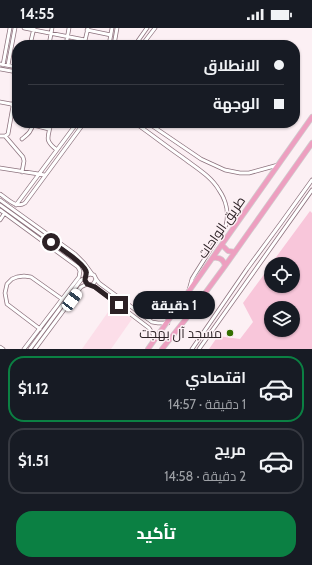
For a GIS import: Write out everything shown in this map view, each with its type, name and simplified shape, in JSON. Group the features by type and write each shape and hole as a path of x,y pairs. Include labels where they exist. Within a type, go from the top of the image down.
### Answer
{"highway":[{"name":"طريق الواحات","path":"148,349 312,118"},
{"name":"طريق الواحات","path":"162,349 225,266 312,143"},
{"path":"222,245 228,251 235,252"},
{"path":"213,258 221,259 225,266"}],"street":[{"path":"10,28 1,64 12,66"},
{"path":"12,40 15,28"},
{"path":"24,28 85,40 87,29 111,35"},
{"path":"50,40 52,28"},
{"path":"67,40 69,28"},
{"path":"110,40 112,28"},
{"path":"115,40 117,28"},
{"path":"139,40 148,28"},
{"path":"145,40 155,28"},
{"path":"31,40 33,29"},
{"path":"144,33 148,36"},
{"path":"8,66 12,42"},
{"path":"0,69 12,71"},
{"path":"1,101 12,104"},
{"path":"5,136 8,134 12,112"},
{"path":"22,139 30,133 32,128"},
{"path":"46,128 49,129 48,140 50,145 57,150"},
{"path":"16,205 73,128"},
{"path":"0,194 16,205 21,206 25,203 80,128"},
{"path":"142,128 210,179 219,189 225,203 228,217 226,225 192,279 188,294"},
{"path":"155,128 201,159 225,170 249,173 278,166"},
{"path":"0,136 5,136 23,157 24,161 22,172"},
{"path":"0,168 45,176"},
{"path":"192,349 247,269 312,180"},
{"path":"198,349 312,190"},
{"path":"0,200 75,254 94,275 98,282 152,322 168,322"},
{"path":"0,204 78,262 86,270 85,280 87,284"},
{"path":"0,210 79,269 80,273 79,277 30,349"},
{"path":"0,220 4,214"},
{"path":"14,221 18,217"},
{"path":"250,265 256,269"},
{"path":"247,269 253,273"},
{"path":"24,349 81,280 92,274"},
{"path":"40,329 7,304 5,293 7,284 18,276 31,277 62,300"},
{"path":"91,285 96,279"},
{"path":"35,349 81,287 87,284 95,287 150,329 153,334 154,342"},
{"path":"110,298 114,294"},
{"path":"119,305 122,300"},
{"path":"0,346 3,349"}],"shaded area":[{"path":"310,211 312,213 312,349 209,349 218,336 240,339 253,322 243,303 264,274 264,293 300,293 300,257 276,257"},
{"path":"113,305 132,319 111,349 82,349"}],"place":[{"name":"مسجد آل بهجت","path":"230,333"}],"route":[{"path":"51,242 84,267 86,270 85,280 87,284 95,287 119,305"}]}
